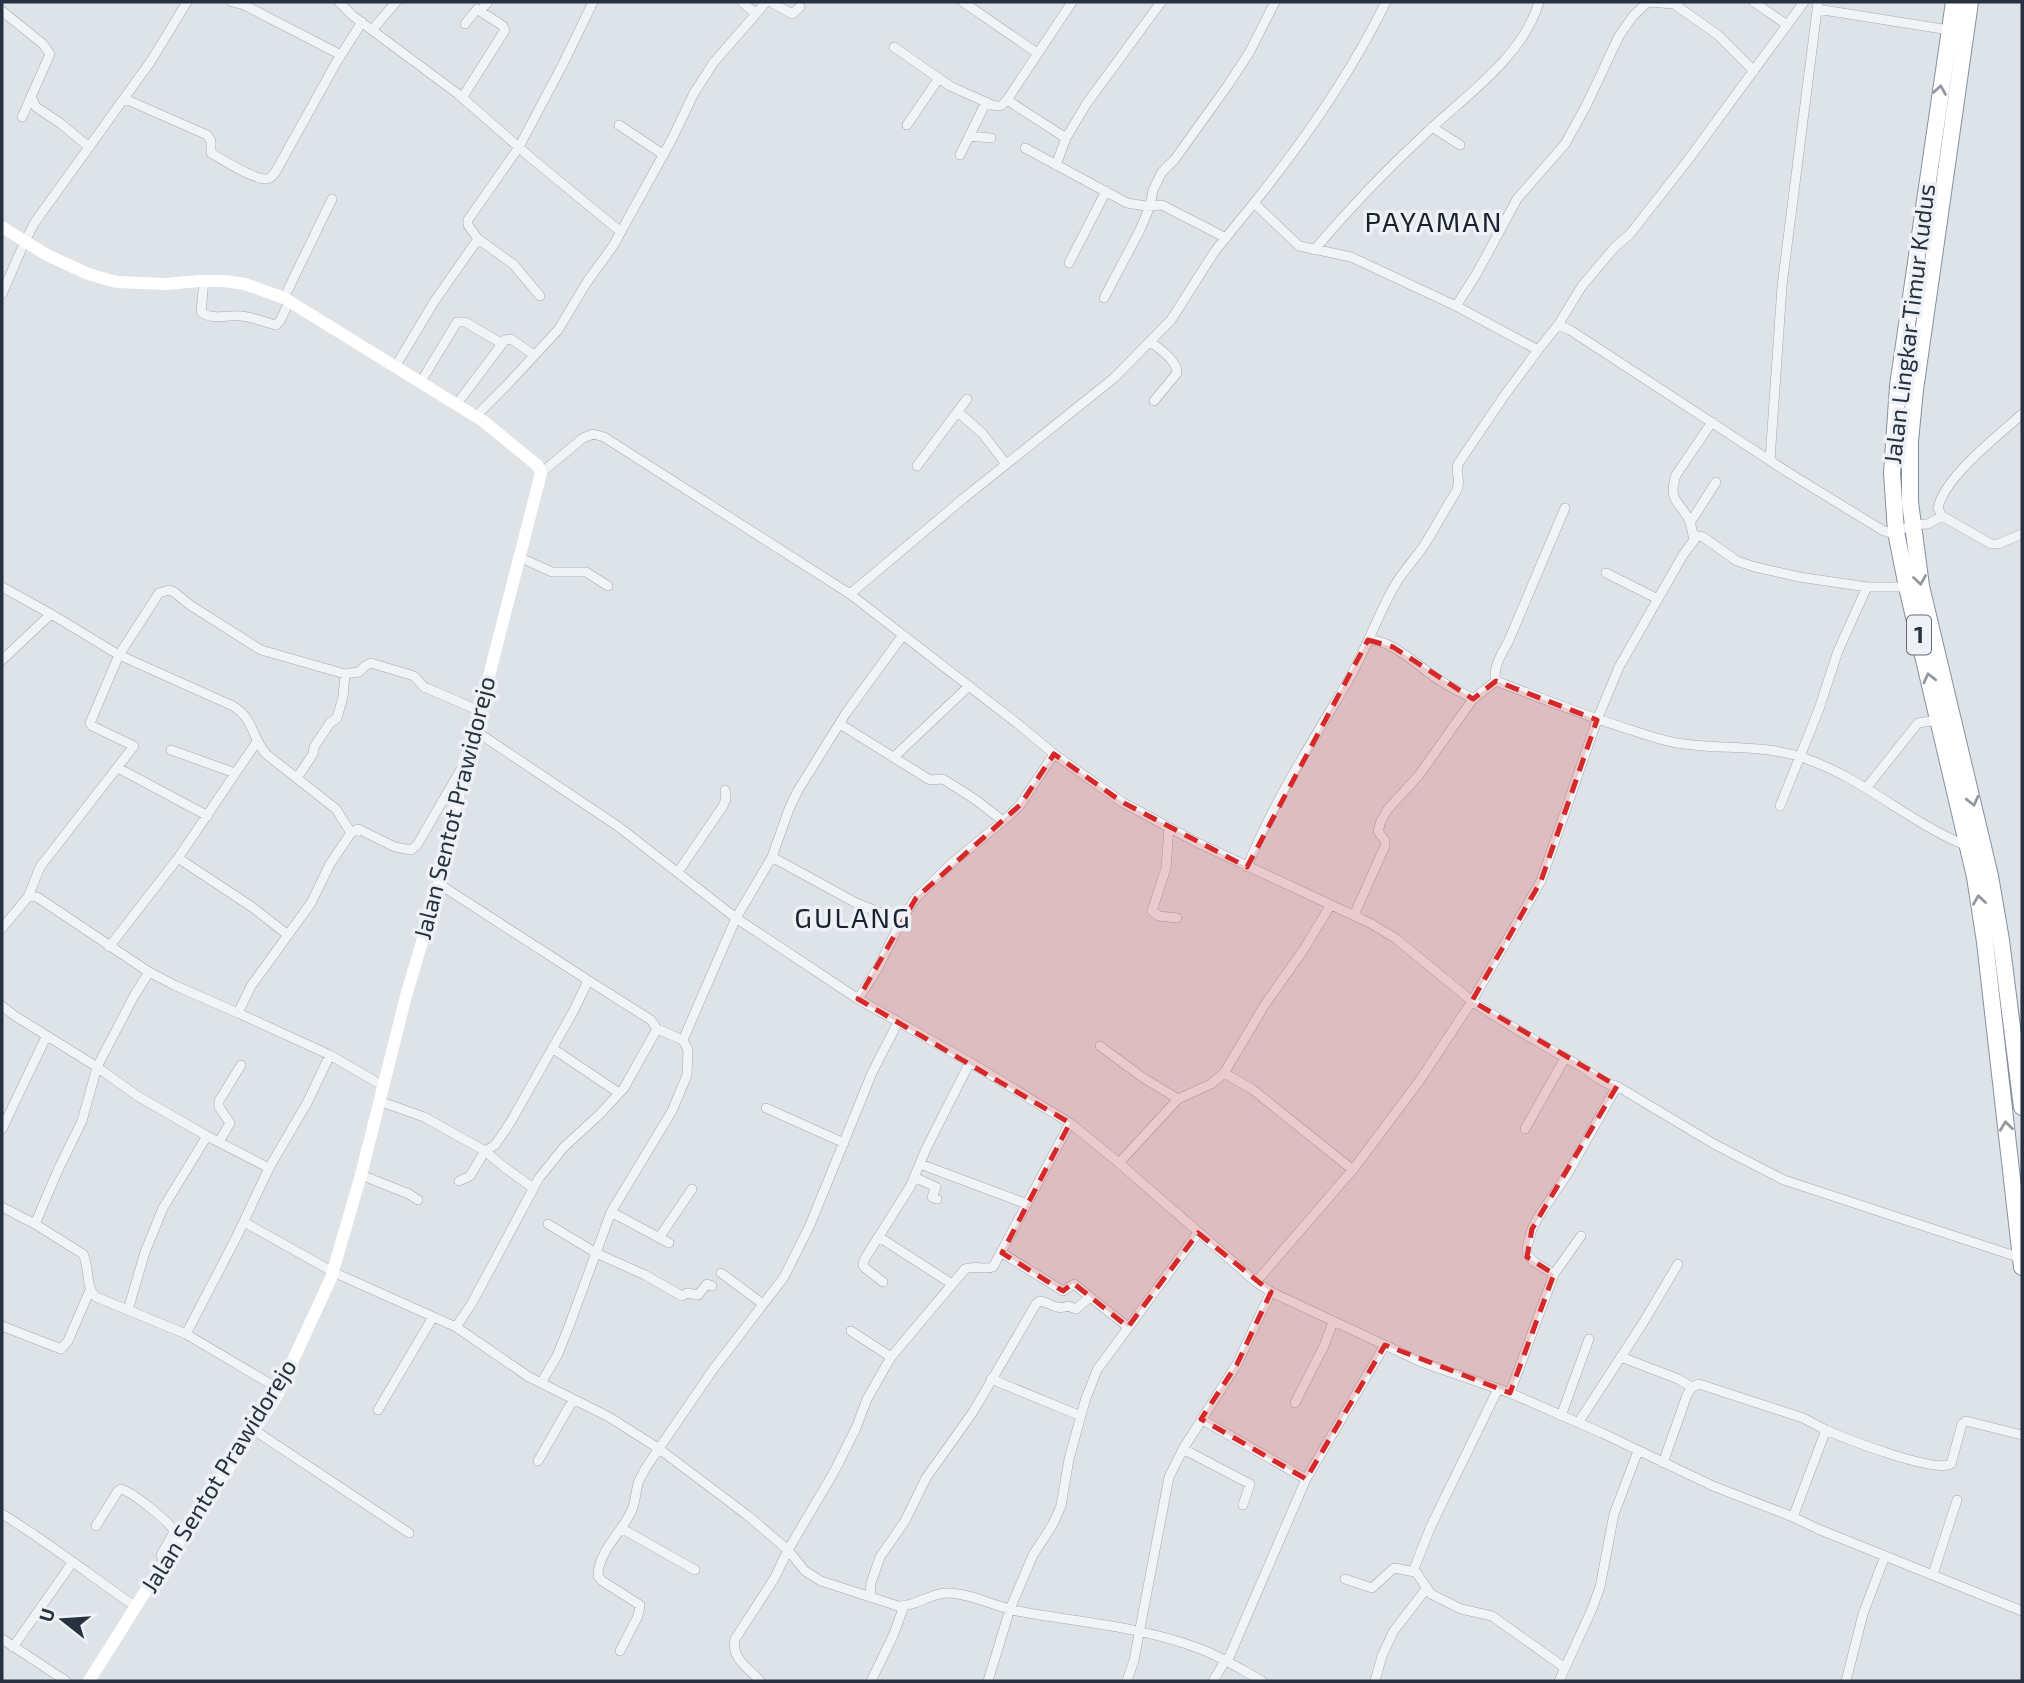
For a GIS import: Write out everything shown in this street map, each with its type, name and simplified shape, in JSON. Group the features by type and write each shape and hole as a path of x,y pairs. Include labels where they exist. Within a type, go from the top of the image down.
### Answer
{"highway":[{"name":"Jalan Lingkar Timur Kudus","path":"1954,2 1945,117 1949,149 1915,390 1910,441 1910,502 1920,524 1915,544 1921,586 1990,876 1997,973 1992,1007 2022,1262"},
{"name":"Jalan Lingkar Timur Kudus","path":"1970,2 1945,117 1932,147 1898,386 1893,439 1893,501 1907,587 1997,973 2009,1004 2022,1107"},
{"path":"1932,147 1949,149"},
{"path":"1992,1007 2009,1004"}],"main road":[{"path":"2,227 47,255 86,273 117,282 166,284 224,281 245,284 286,303 475,416 537,465 541,473"},
{"name":"Jalan Sentot Prawidorejo","path":"89,1681 279,1389 333,1272 439,884 464,765 541,473"}],"street":[{"path":"2,294 25,241 53,195 125,99 187,2"},
{"path":"232,2 244,5 341,55"},
{"path":"372,30 396,2"},
{"path":"480,11 488,2"},
{"path":"540,296 513,264 478,239 468,225 468,220 519,147 593,2"},
{"path":"742,2 756,14"},
{"path":"475,416 558,330 621,232 664,155 694,93 714,62 768,2 792,14 800,7"},
{"path":"963,2 1037,53"},
{"path":"894,47 939,78 986,102 1003,105 1072,2"},
{"path":"1056,165 1066,138 1087,103 1161,2"},
{"path":"1104,298 1140,230 1162,172 1175,159 1228,85 1249,53 1275,2"},
{"path":"850,594 1114,378 1171,320 1215,251 1282,168 1335,92 1386,2"},
{"path":"1314,250 1345,213 1503,61 1528,28 1539,2"},
{"path":"1456,306 1517,199 1565,144 1619,36 1633,16 1648,2 1677,3 1718,35 1754,71"},
{"path":"1755,2 1787,25"},
{"path":"1247,867 1261,831 1356,667 1379,613 1456,492 1460,484 1458,464 1504,396 1558,325 1582,286 1614,248 1630,234 1695,151 1804,2"},
{"path":"343,3 362,22 462,98 621,232"},
{"path":"1770,460 1782,286 1817,5 1950,30"},
{"path":"462,98 505,30 477,9 465,24"},
{"path":"2,11 43,44 50,54 22,117"},
{"path":"125,99 207,135 211,141 211,153 254,176 267,179 281,162 362,22"},
{"path":"907,125 939,78"},
{"path":"31,96 36,107 89,147"},
{"path":"1007,100 1066,138"},
{"path":"960,155 986,102"},
{"path":"619,125 664,155"},
{"path":"1432,127 1460,145"},
{"path":"969,135 991,138"},
{"path":"1025,148 1128,203 1162,205 1226,238"},
{"path":"1069,264 1105,191"},
{"path":"204,283 201,312 210,317 243,316 276,325 281,321 286,303 332,199"},
{"path":"1254,203 1299,246 1351,257 1456,306 1538,350"},
{"path":"396,367 434,302 478,239"},
{"path":"420,383 457,322 465,323 501,343"},
{"path":"1558,325 1570,330 1877,528 1890,533 1942,516"},
{"path":"456,405 505,340 511,339 534,355"},
{"path":"1150,341 1175,363 1178,369 1154,401"},
{"path":"917,466 967,399"},
{"path":"958,412 982,433 1006,464"},
{"path":"2022,414 1964,468 1946,490 1938,508 1942,516 1984,541 1994,544 2022,534"},
{"path":"1694,539 1690,523 1674,500 1673,483 1712,422"},
{"path":"541,473 583,438 593,434 604,437 850,594 1054,754 1122,802 1247,867 1354,915 1395,938 1497,1018 1611,1086 1617,1086 1714,1144 1784,1180 2022,1262"},
{"path":"1690,523 1716,482"},
{"path":"1496,681 1494,674 1499,660 1566,508"},
{"path":"1256,1282 1353,1171 1420,1080 1472,1001 1541,881 1597,720 1619,667 1694,539 1697,536 1703,537 1737,561 1799,577 1867,587 1907,587"},
{"path":"519,557 552,572 586,572 608,586"},
{"path":"1606,572 1658,599"},
{"path":"2,587 119,655 244,713 256,743 265,754 336,809 351,833"},
{"path":"1780,806 1801,757 1838,651 1867,587"},
{"path":"2,928 28,897 40,867 134,746 90,723 119,655 159,593 169,590 261,650 345,674 359,672 371,663 414,676 424,687 480,711"},
{"path":"2,660 51,614"},
{"path":"683,1040 736,918 772,857 797,792 862,689 903,635"},
{"path":"1368,640 1377,640 1393,647 1441,681 1473,699"},
{"path":"297,778 330,723 337,719 345,674"},
{"path":"1354,915 1385,846 1385,841 1378,831 1381,821 1397,797 1419,775 1473,699 1496,681"},
{"path":"1496,681 1597,720 1672,742 1749,748 1801,757 1830,768 1867,788 1913,819 1967,846"},
{"path":"894,757 969,686"},
{"path":"1867,788 1918,723 1931,721 1941,726"},
{"path":"840,724 930,780 943,779 1003,821"},
{"path":"474,730 619,827 736,918 858,999 970,1062 1070,1123 1271,1292 1421,1362 1510,1393 1713,1486 2022,1611"},
{"path":"109,947 178,858 256,743"},
{"path":"170,750 235,773"},
{"path":"858,999 916,898 1003,821 1029,793 1054,754"},
{"path":"238,1013 251,986 311,903 330,864 351,833 358,829 395,847 411,850 417,845 464,765"},
{"path":"117,768 208,816"},
{"path":"678,873 723,806 726,799 725,790"},
{"path":"1169,828 1166,868 1152,911 1159,916 1177,918"},
{"path":"772,857 856,903 901,921"},
{"path":"178,858 252,907 288,935"},
{"path":"439,884 651,1020 657,1029 683,1040 688,1050 687,1075 672,1111 611,1212 557,1356 541,1383"},
{"path":"28,897 37,897 149,972 330,1055 383,1086"},
{"path":"1119,1163 1178,1099 1211,1084 1224,1073 1330,906"},
{"path":"35,1224 82,1121 97,1068 149,972"},
{"path":"459,1181 470,1176 485,1151 495,1145 510,1123 579,1000 586,979"},
{"path":"2,1006 136,1095 269,1168"},
{"path":"620,1651 638,1616 640,1605 602,1581 598,1576 598,1567 631,1514 636,1502 638,1482 659,1448 712,1371 784,1277 810,1225 872,1073 898,1023"},
{"path":"456,1327 472,1303 533,1188 564,1147 624,1087 657,1029"},
{"path":"2,1129 46,1037"},
{"path":"1100,1046 1178,1099"},
{"path":"552,1048 619,1093"},
{"path":"186,1334 269,1168 307,1103 330,1055"},
{"path":"1525,1129 1565,1058"},
{"path":"883,1282 863,1265 914,1177 970,1062"},
{"path":"219,1142 230,1123 219,1107 219,1101 241,1065"},
{"path":"1224,1073 1252,1089 1353,1171"},
{"path":"1554,1274 1530,1259 1527,1247 1532,1229 1568,1173 1617,1086"},
{"path":"379,1101 424,1117 485,1151 533,1188"},
{"path":"766,1108 844,1143"},
{"path":"760,1681 733,1650 736,1639 834,1472 867,1399 891,1357 965,1269 971,1266 993,1267 1070,1123"},
{"path":"128,1310 145,1252 163,1208 207,1136"},
{"path":"920,1164 1027,1204"},
{"path":"361,1175 418,1200"},
{"path":"914,1177 936,1187 932,1197 937,1199"},
{"path":"659,1238 692,1189"},
{"path":"2,1207 83,1254 87,1262 90,1290 68,1341 61,1349 2,1326"},
{"path":"611,1212 669,1243"},
{"path":"244,1222 333,1272 456,1327 541,1383 609,1417 659,1448 747,1515 788,1550 805,1571 821,1581 904,1606 945,1592 956,1593 1010,1609 1139,1630 1198,1648 1262,1681"},
{"path":"548,1224 596,1253 645,1275 682,1296 687,1293 698,1295 707,1284 712,1286"},
{"path":"988,1681 1010,1609 1033,1555 1061,1506 1069,1459 1097,1370 1198,1233"},
{"path":"1510,1393 1554,1274 1581,1236"},
{"path":"879,1237 952,1284"},
{"path":"1002,1253 1063,1291 1074,1284 1128,1327"},
{"path":"1578,1423 1678,1264"},
{"path":"721,1273 763,1304"},
{"path":"90,1290 96,1297 186,1334 279,1389"},
{"path":"1127,1681 1134,1660 1170,1477 1183,1449 1237,1364 1271,1292"},
{"path":"870,1597 871,1583 880,1557 905,1521 926,1478 973,1412 1036,1304 1040,1301 1062,1309 1068,1306 1076,1309 1090,1297"},
{"path":"378,1410 433,1317"},
{"path":"1294,1403 1324,1346 1333,1322"},
{"path":"851,1331 891,1357"},
{"path":"1562,1416 1589,1339"},
{"path":"1213,1681 1226,1661 1306,1479 1385,1345"},
{"path":"1621,1357 1692,1387"},
{"path":"991,1379 1081,1416"},
{"path":"1663,1463 1687,1395 1692,1387 1699,1384 1803,1418 1868,1447 1943,1467 1951,1464 1954,1459 1962,1424 1966,1420 2022,1435"},
{"path":"1498,1389 1431,1526 1414,1564 1415,1572 1426,1589 1444,1602 1492,1616 1565,1668"},
{"path":"538,1461 573,1400"},
{"path":"1201,1419 1306,1479"},
{"path":"254,1430 409,1533"},
{"path":"1793,1517 1826,1430"},
{"path":"1183,1449 1250,1484 1243,1505"},
{"path":"1559,1681 1600,1587 1614,1514 1638,1451"},
{"path":"96,1526 118,1491 128,1492 173,1529 161,1555 164,1565"},
{"path":"1933,1574 1957,1500"},
{"path":"2,1514 42,1538 72,1563 136,1607"},
{"path":"621,1528 695,1570"},
{"path":"1846,1681 1863,1614 1885,1556"},
{"path":"13,1647 72,1563"},
{"path":"1345,1579 1372,1588 1394,1567 1415,1572"},
{"path":"1375,1681 1393,1632 1426,1589"},
{"path":"871,1681 904,1606"},
{"path":"2,1639 66,1681"}],"highlighted area":[{"path":"1368,640 1393,647 1473,699 1496,681 1597,720 1541,881 1472,1001 1617,1086 1532,1229 1527,1257 1554,1274 1510,1393 1385,1345 1306,1479 1201,1419 1237,1364 1271,1292 1198,1233 1128,1327 1073,1283 1063,1291 1002,1253 1070,1123 858,999 916,898 1020,805 1054,754 1122,802 1247,867"}],"district":[{"name":"PAYAMAN","path":"1434,222"},
{"name":"GULANG","path":"853,918"}]}
